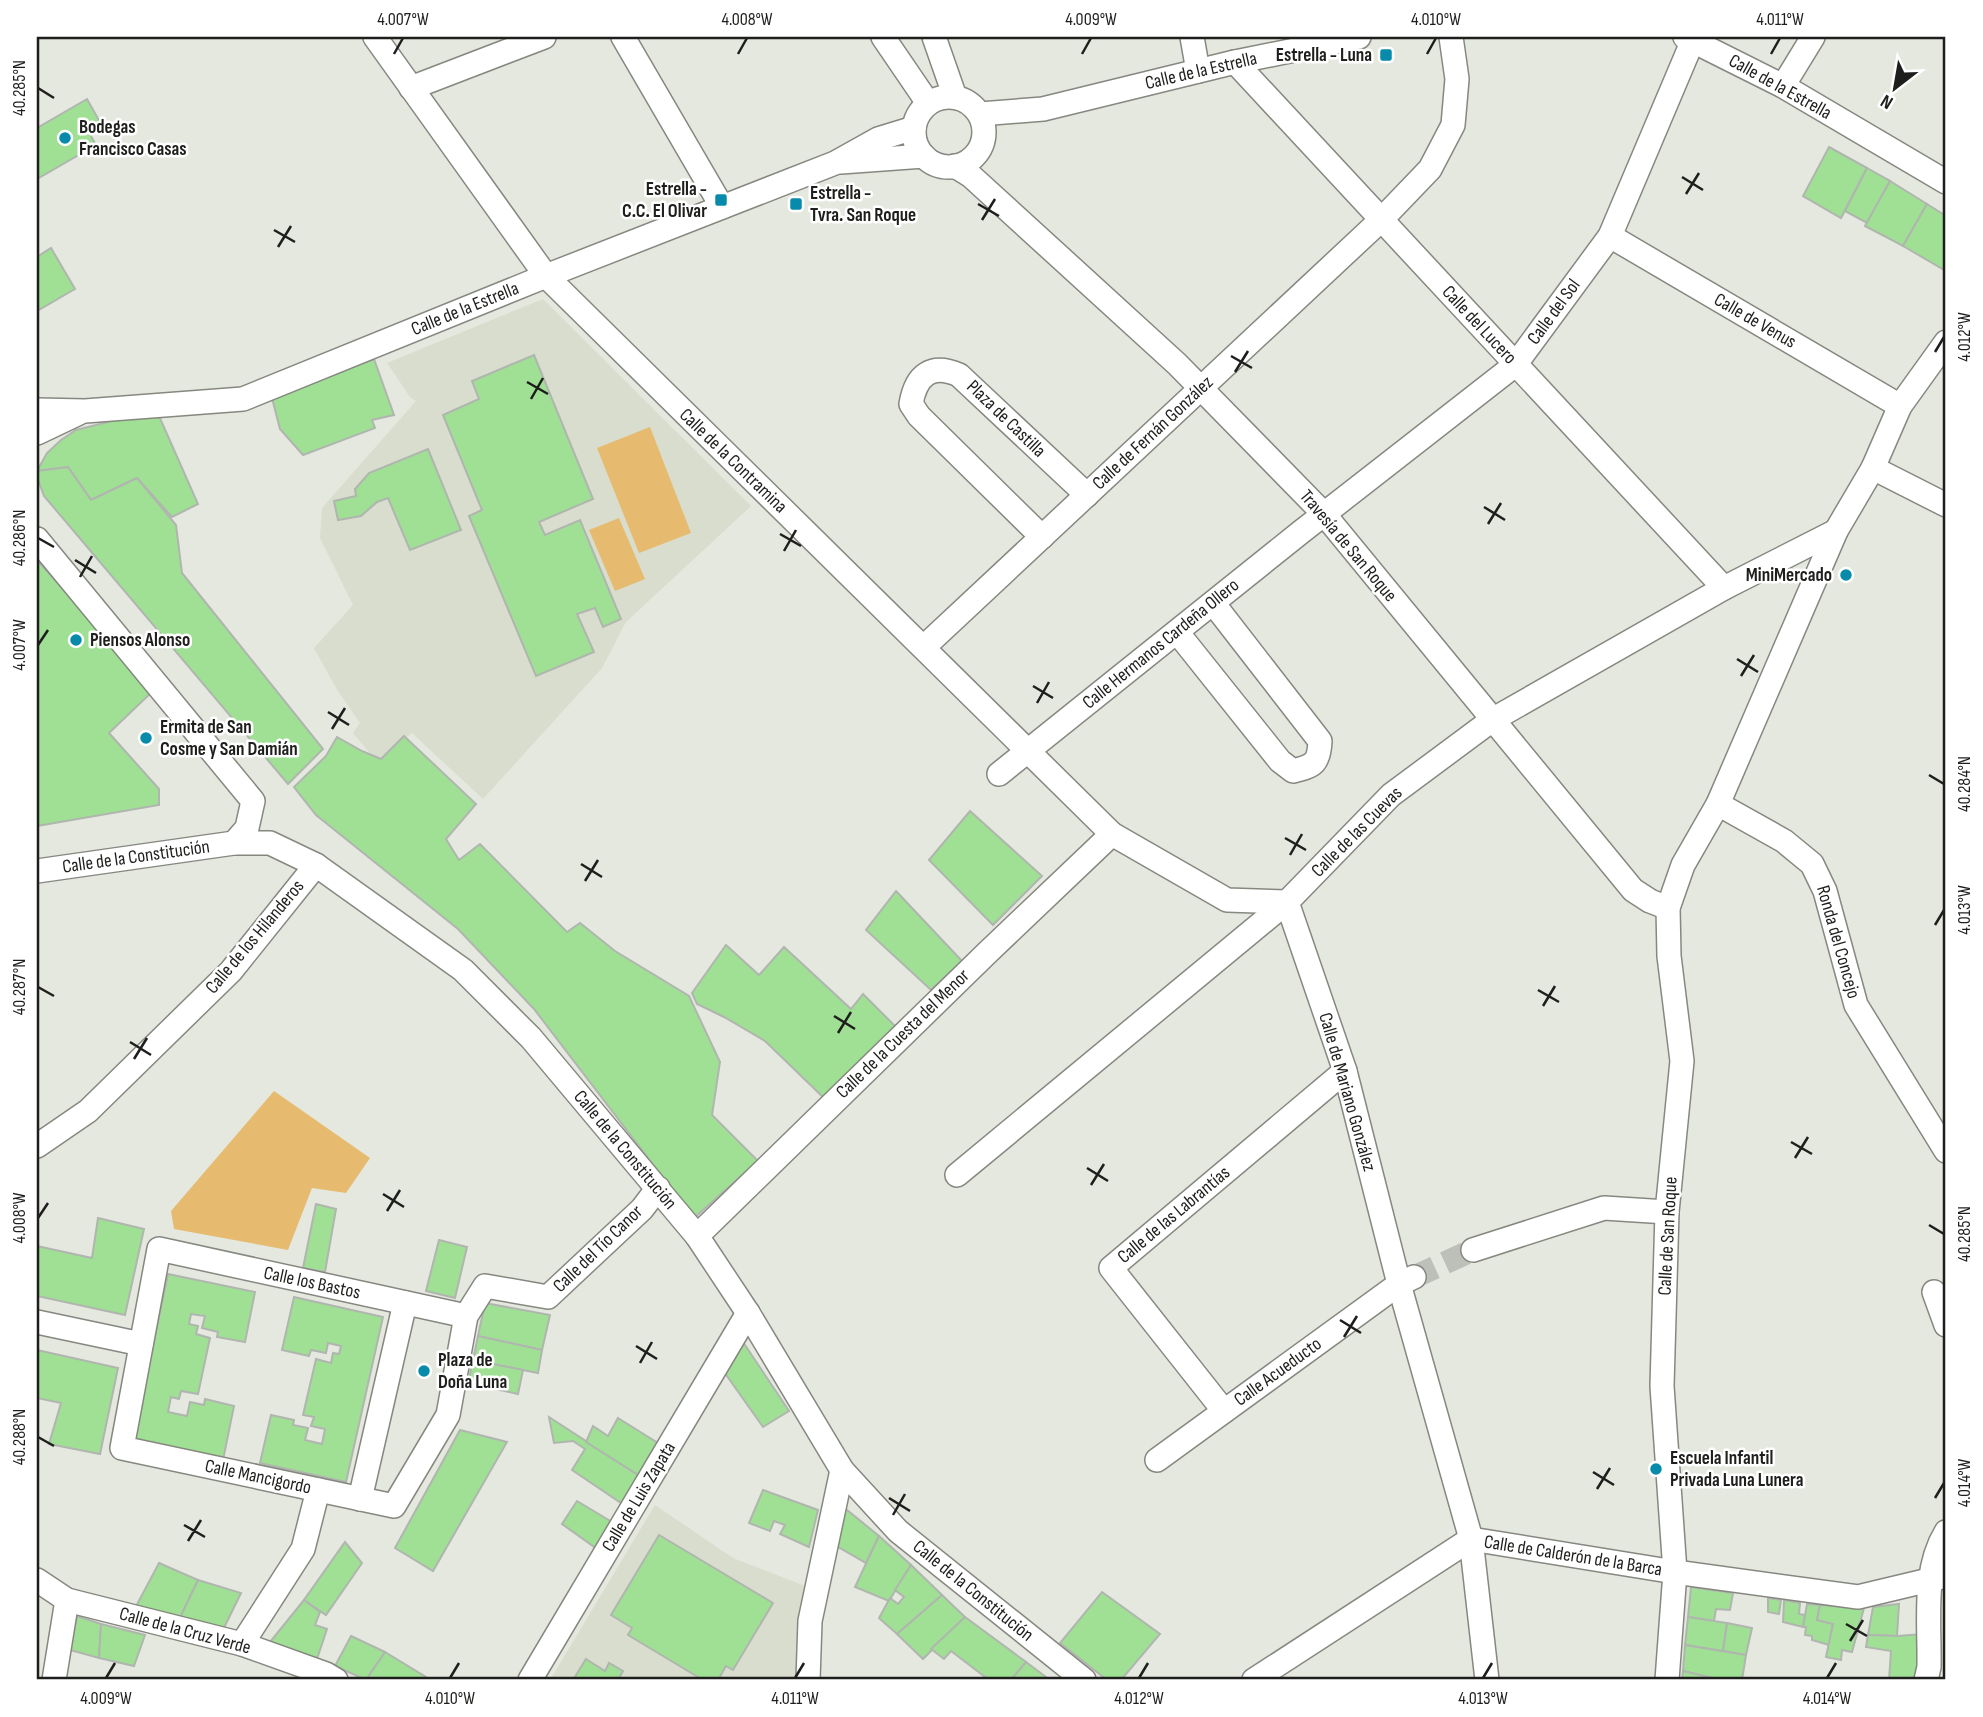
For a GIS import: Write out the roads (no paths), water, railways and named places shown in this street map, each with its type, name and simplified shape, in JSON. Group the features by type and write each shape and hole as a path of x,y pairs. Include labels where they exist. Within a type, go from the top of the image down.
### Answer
{"street":[{"name":"Calle de la Contramina","path":"375,37 546,276 1112,834 1227,900 1287,902"},
{"path":"411,88 544,37"},
{"path":"623,37 722,207"},
{"path":"883,37 928,103"},
{"path":"934,37 956,97"},
{"path":"1192,37 1198,71"},
{"name":"Calle de la Estrella","path":"979,114 1043,109 1235,62 1359,37"},
{"name":"Calle de Fernán González","path":"924,647 1382,219 1430,169 1453,125 1457,79 1451,37"},
{"path":"1783,86 1813,37"},
{"name":"Calle de la Estrella","path":"1689,38 1783,86 1946,181"},
{"name":"Calle del Sol","path":"1324,514 1515,365 1610,236 1689,38"},
{"name":"Calle del Lucero","path":"1235,62 1724,588"},
{"path":"956,97 973,106 979,114 983,122 981,146 973,158 955,166 933,163 918,148 914,128 916,119 928,103 956,97"},
{"name":"Calle de la Estrella","path":"981,146 1043,109"},
{"name":"Calle de la Estrella","path":"37,410 85,411 243,400 546,276 835,163 878,139 914,128"},
{"name":"Travesía de San Roque","path":"981,146 981,170 1002,205"},
{"name":"Calle de la Estrella","path":"835,163 924,156"},
{"name":"Travesía de San Roque","path":"955,166 971,176 1177,364 1324,514 1633,890 1668,908"},
{"name":"Calle de Venus","path":"1610,236 1900,406"},
{"name":"Calle de San Roque","path":"1667,1680 1675,1572 1662,1386 1667,1212 1682,1061 1669,956 1668,908 1683,865 1718,804 1836,531 1873,468 1900,406 1946,342"},
{"name":"Plaza de Castilla","path":"1042,537 919,416 911,404 913,390 921,379 931,371 944,369 959,375 1087,495"},
{"name":"Calle de la Estrella","path":"37,433 85,411"},
{"path":"1873,468 1946,505"},
{"name":"Calle Hermanos Cardeña Ollero","path":"999,774 1324,514"},
{"name":"Calle de las Cuevas","path":"957,1175 1287,902 1391,795 1492,720 1724,588 1836,531"},
{"path":"37,540 253,801 247,828 234,843"},
{"path":"1177,632 1280,761 1293,771 1310,767 1319,756 1320,741 1213,603"},
{"name":"Ronda del Concejo","path":"1718,804 1784,841 1812,864 1825,891 1856,1005 1942,1134"},
{"name":"Calle de la Cuesta del Menor","path":"697,1236 1112,834"},
{"name":"Calle de la Constitución","path":"37,871 234,843 270,843 316,865 463,970 531,1038 697,1236 748,1313 842,1469 898,1531 1084,1680"},
{"name":"Calle de los Hilanderos","path":"37,1146 88,1111 231,971 316,865"},
{"name":"Calle de Mariano González","path":"1287,902 1345,1071 1406,1280 1471,1539 1487,1680"},
{"name":"Calle de las Labrantías","path":"1224,1411 1111,1268 1345,1071"},
{"name":"Calle del Tío Canor","path":"466,1316 485,1286 548,1297 642,1209 657,1188"},
{"path":"1473,1251 1604,1208 1667,1212"},
{"name":"Calle los Bastos","path":"141,1345 159,1249 466,1316"},
{"name":"Calle Acueducto","path":"1157,1461 1406,1280"},
{"path":"1934,1292 1946,1325"},
{"path":"360,1499 405,1303"},
{"name":"Calle de Luis Zapata","path":"530,1680 748,1313"},
{"name":"Calle Mancigordo","path":"141,1345 122,1448 394,1506 448,1415 466,1316"},
{"path":"37,1322 141,1345"},
{"path":"808,1680 810,1620 842,1469"},
{"path":"242,1644 303,1549 318,1490"},
{"path":"1926,1680 1938,1578 1937,1548 1946,1532"},
{"name":"Calle de Calderón de la Barca","path":"1254,1680 1471,1539 1675,1572 1858,1597 1938,1578"},
{"name":"Calle de la Cruz Verde","path":"37,1580 67,1600 242,1644 336,1680"},
{"path":"54,1680 67,1600"}],"tunnel":[{"path":"1414,1277 1473,1250"}],"place":[{"name":"Estrella - Luna","path":"1386,55"},
{"name":"Bodegas Francisco Casas","path":"65,138"},
{"name":"Estrella - C.C. El Olivar","path":"721,200"},
{"name":"Estrella - Tvra. San Roque","path":"796,204"},
{"name":"MiniMercado","path":"1846,575"},
{"name":"Piensos Alonso","path":"76,640"},
{"name":"Ermita de San Cosme y San Damián","path":"146,738"},
{"name":"Plaza de Doña Luna","path":"424,1371"},
{"name":"Escuela Infantil Privada Luna Lunera","path":"1656,1469"}]}
